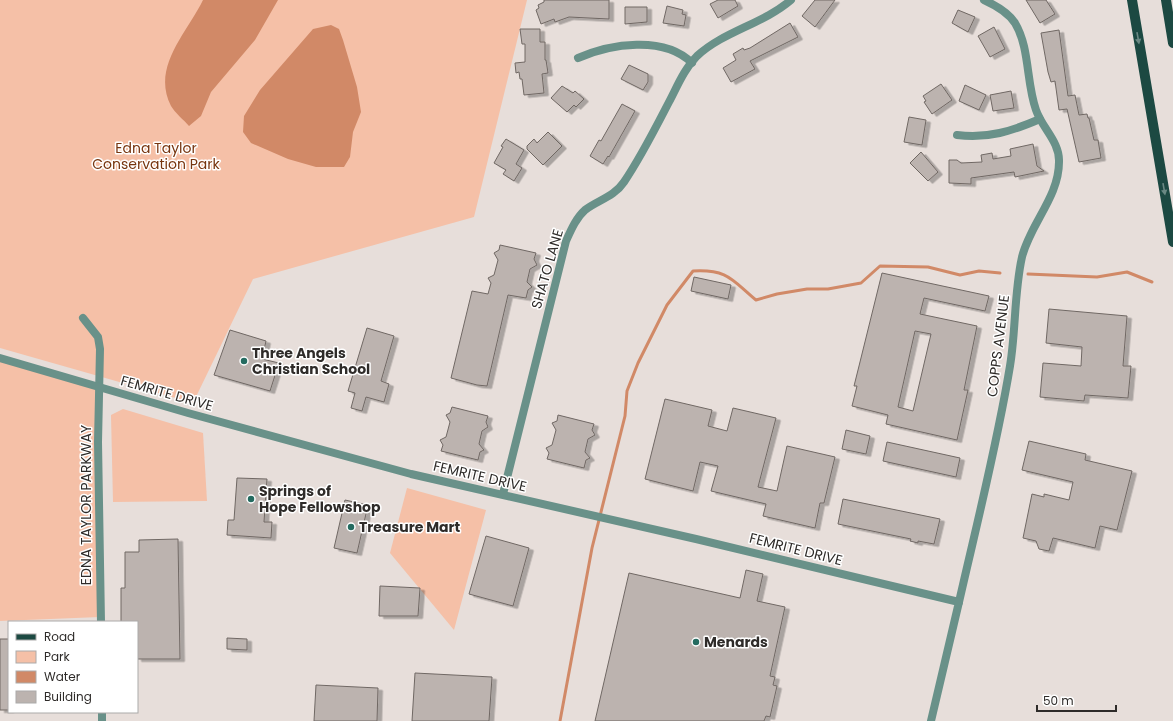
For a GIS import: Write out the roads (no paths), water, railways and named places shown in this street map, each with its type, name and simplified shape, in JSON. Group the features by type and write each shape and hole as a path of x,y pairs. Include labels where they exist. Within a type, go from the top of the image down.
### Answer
{"main road":[{"path":"1132,0 1173,242"},
{"path":"1166,0 1173,43"}],"street":[{"name":"SHATO LANE","path":"503,494 566,241 571,230 585,210 610,196 624,182 653,133 686,69 702,53 721,39 782,7 791,0"},
{"name":"COPPS AVENUE","path":"932,721 1005,398 1011,361 1022,257 1034,226 1048,201 1057,180 1059,170 1057,150 1036,109 1024,49 1014,22 1003,11 984,0"},
{"path":"578,58 603,48 660,45 673,49 692,63"},
{"path":"957,135 976,137 1006,133 1040,119"},
{"name":"EDNA TAYLOR PARKWAY","path":"83,318 98,336 100,349 101,621"},
{"name":"FEMRITE DRIVE","path":"0,358 100,388 411,474 696,538 959,602"}],"water":[{"path":"203,0 278,0 255,40 211,92 201,116 189,126 171,106 166,92 165,78 168,64 174,51"},
{"path":"331,25 339,29 343,40 357,87 361,112 353,132 350,157 344,167 316,167 288,159 251,143 243,132 244,116 260,90 313,29"}],"waterway":[{"path":"560,721 592,548 625,416 627,391 638,363 667,305 693,271 714,272 729,277 756,300 777,294 807,289 828,289 861,283 880,266 928,267 960,275 979,271 1000,273"},
{"path":"1028,274 1097,277 1127,272 1152,282"}],"place":[{"name":"Three Angels Christian School","path":"244,361"},
{"name":"Springs of Hope Fellowshop","path":"251,499"},
{"name":"Treasure Mart","path":"351,527"},
{"name":"Menards","path":"696,642"}],"park label":[{"name":"Edna Taylor Conservation Park","path":"156,156"}]}
